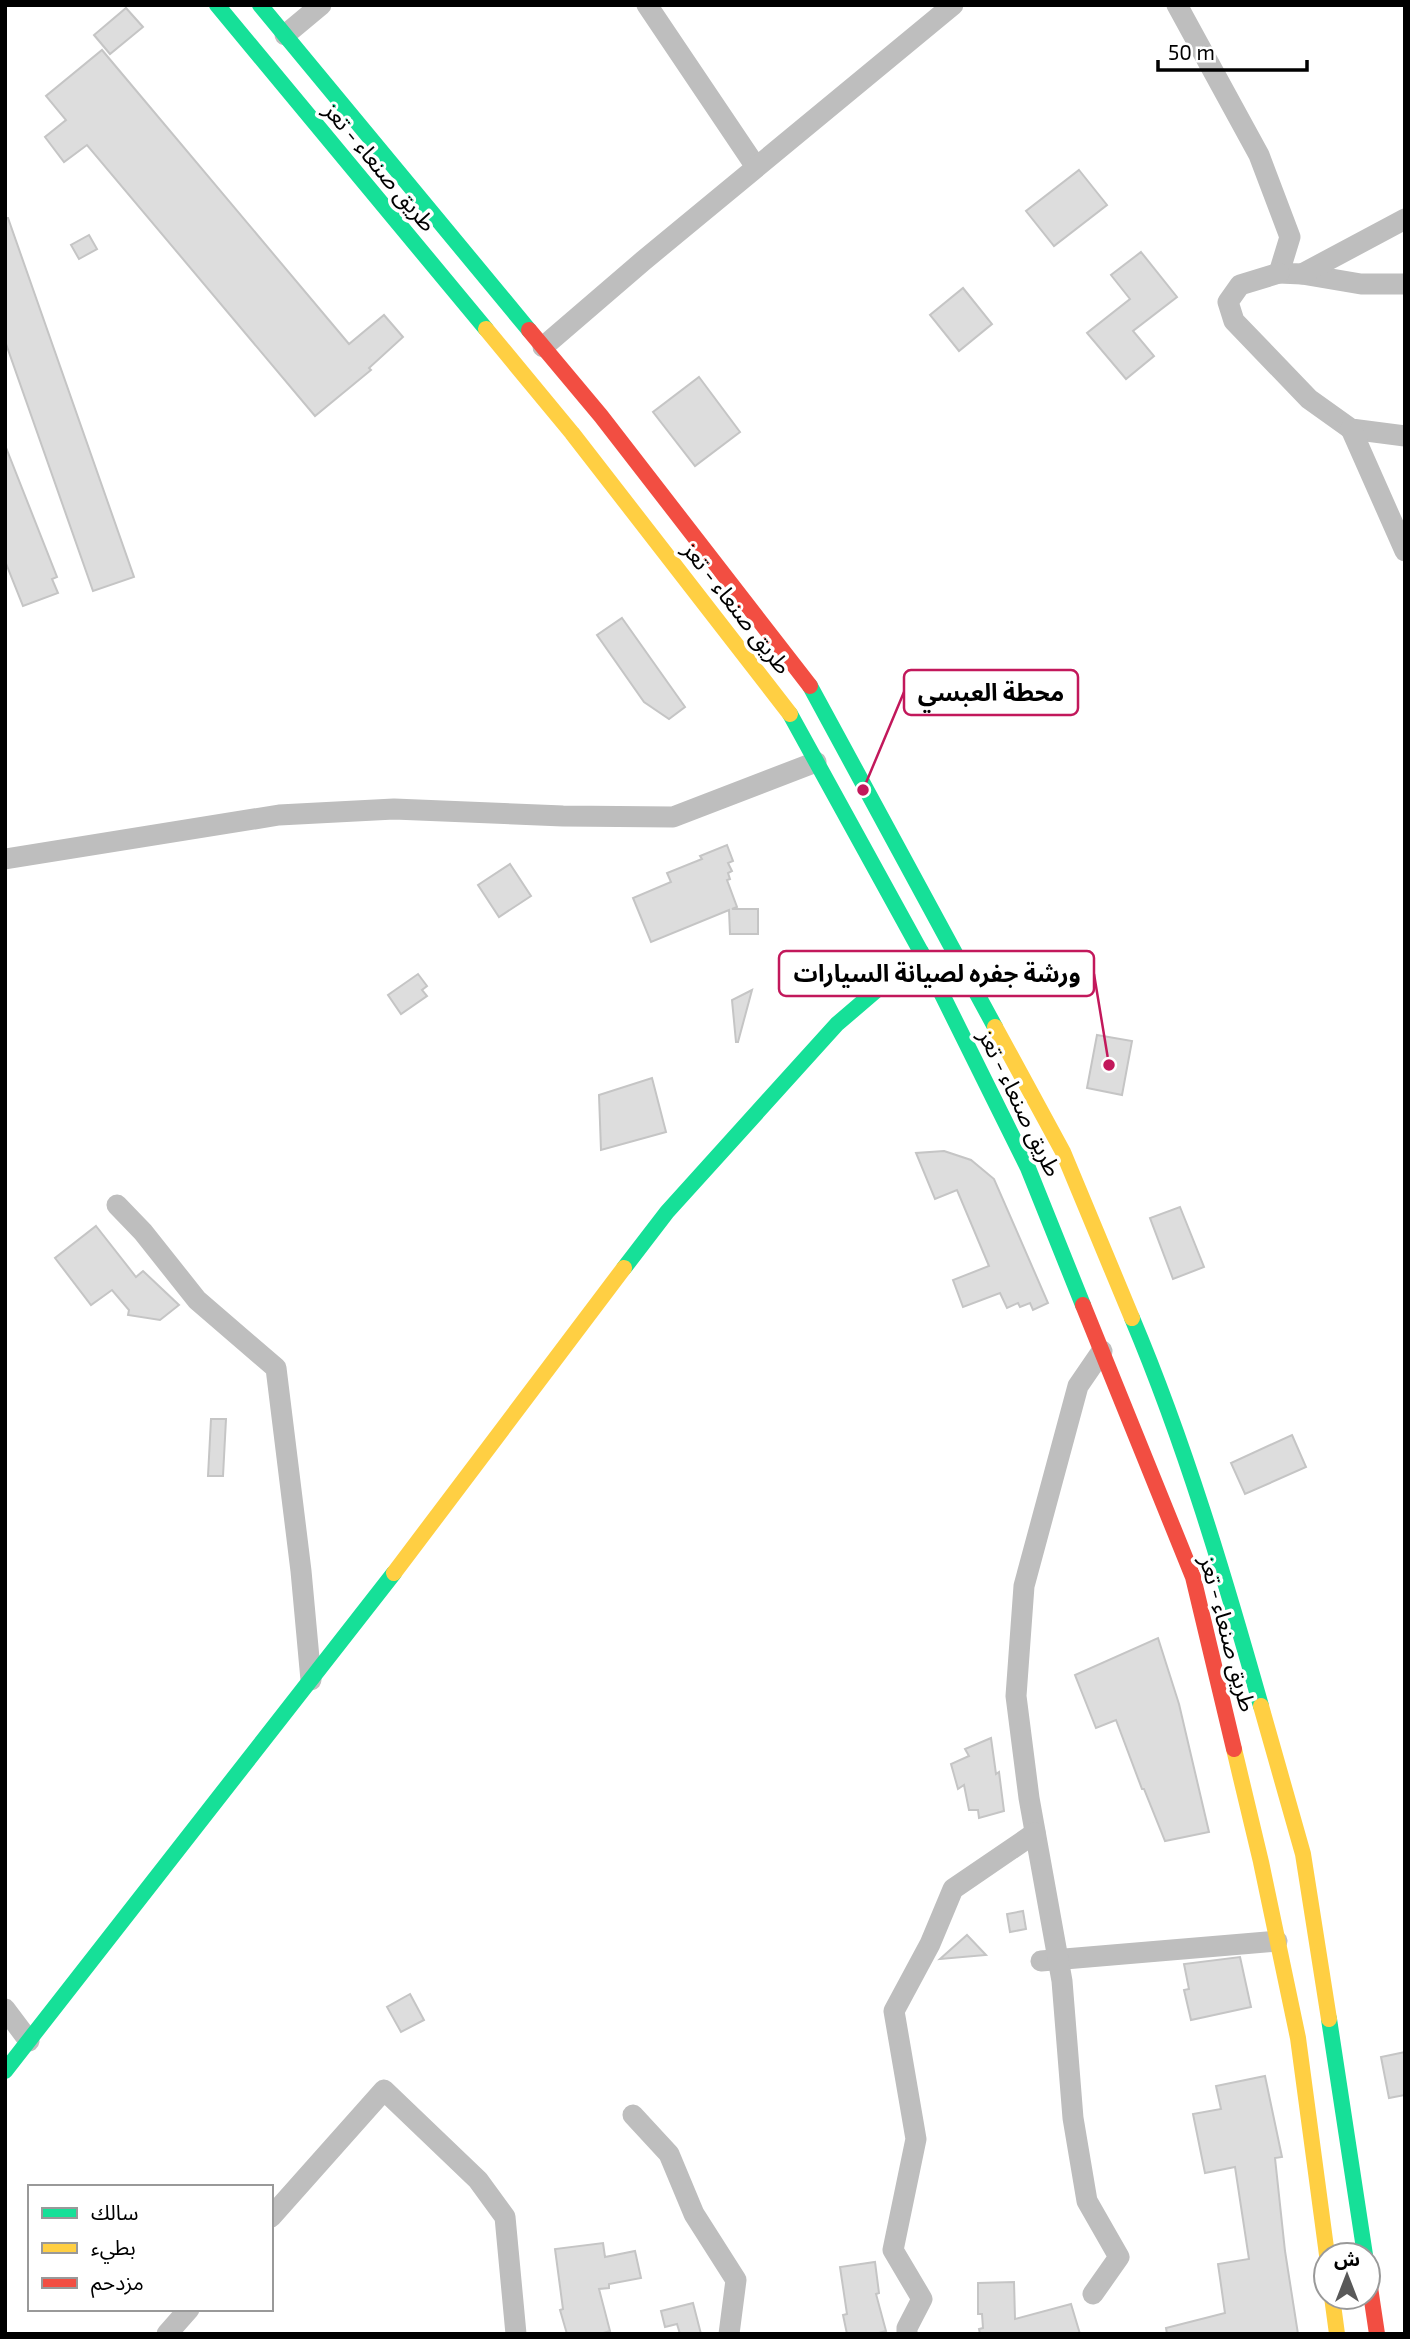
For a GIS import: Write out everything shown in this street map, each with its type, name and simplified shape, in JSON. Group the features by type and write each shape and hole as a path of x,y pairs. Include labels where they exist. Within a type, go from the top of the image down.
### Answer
{"main road":[{"name":"طريق صنعاء - تعز","path":"217,5 572,433 786,707 921,952 1028,1168 1193,1577 1298,2038 1325,2241"},
{"name":"طريق صنعاء - تعز","path":"260,5 601,416 811,688 1063,1152 1148,1356 1221,1563 1303,1854 1363,2241"},
{"path":"5,2071 311,1680 667,1212 836,1024 921,952"},
{"path":"1334,2311 1337,2334"},
{"path":"1374,2311 1377,2334"}],"street":[{"path":"285,35 321,5"},
{"path":"647,5 756,167"},
{"path":"543,346 953,5"},
{"path":"1177,5 1259,155 1290,237 1279,273"},
{"path":"1302,274 1405,219"},
{"path":"1405,284 1361,284 1279,273 1240,285 1228,302 1234,321 1309,399 1351,429 1405,436"},
{"path":"1351,429 1405,551"},
{"path":"5,859 292,815 394,809 563,816 673,817 816,762"},
{"path":"117,1205 143,1232 197,1300 276,1368 301,1570 311,1680"},
{"path":"1093,2294 1119,2257 1087,2201 1073,2118 1062,1981 1050,1960 1016,1696 1024,1586 1078,1386 1102,1350"},
{"path":"907,2334 907,2328 922,2299 893,2250 916,2139 894,2011 930,1944 953,1889 1035,1833"},
{"path":"1050,1960 1277,1941"},
{"path":"5,2010 29,2041"},
{"path":"273,2215 384,2090 478,2180 505,2217 516,2334"},
{"path":"633,2115 668,2154 694,2214 736,2280 729,2334"},
{"path":"167,2334 187,2311"}],"building":[{"path":"126,8 143,27 110,54 94,35"},
{"path":"102,50 349,344 384,315 403,337 369,368 371,370 315,416 87,145 64,162 45,137 66,120 46,96"},
{"path":"1079,170 1107,205 1054,246 1026,211"},
{"path":"5,218 8,218 134,577 93,591 5,341"},
{"path":"89,235 97,249 79,259 71,245"},
{"path":"1141,252 1177,297 1133,331 1154,356 1126,379 1087,333 1130,299 1111,275"},
{"path":"963,288 992,324 959,351 930,315"},
{"path":"699,377 740,432 695,466 653,412"},
{"path":"5,445 57,577 52,579 58,593 23,606 5,561"},
{"path":"622,618 685,707 669,719 644,702 597,635"},
{"path":"727,845 733,861 728,863 732,871 728,873 730,879 727,880 737,907 732,909 758,909 758,934 730,934 729,910 651,942 633,898 671,882 667,873 702,859 700,856"},
{"path":"510,864 531,896 499,917 478,885"},
{"path":"418,974 427,986 422,990 427,996 401,1014 388,995"},
{"path":"752,990 738,1042 736,1042 732,1000"},
{"path":"1097,1035 1132,1041 1122,1095 1087,1088"},
{"path":"652,1078 666,1132 601,1150 599,1095"},
{"path":"944,1151 971,1160 994,1179 1048,1303 1033,1310 1030,1303 1020,1307 1018,1303 1007,1308 1000,1293 963,1307 953,1280 989,1266 957,1190 935,1199 916,1153"},
{"path":"1180,1207 1204,1267 1173,1279 1150,1218"},
{"path":"96,1226 136,1277 143,1271 179,1305 160,1320 128,1315 129,1310 112,1290 91,1305 55,1258"},
{"path":"211,1419 226,1419 223,1476 208,1476"},
{"path":"1292,1435 1306,1467 1245,1494 1231,1463"},
{"path":"1158,1638 1179,1704 1209,1832 1165,1841 1116,1720 1096,1728 1075,1675"},
{"path":"991,1738 1004,1811 979,1818 978,1810 969,1810 964,1785 958,1789 951,1764 969,1756 965,1749"},
{"path":"1023,1911 1026,1929 1010,1932 1007,1914"},
{"path":"967,1935 986,1955 940,1959"},
{"path":"1240,1957 1251,2007 1191,2020 1184,1990 1189,1989 1184,1964"},
{"path":"410,1994 424,2020 401,2032 387,2007"},
{"path":"1405,2052 1405,2095 1389,2098 1381,2057"},
{"path":"1265,2076 1282,2157 1275,2158 1285,2251 1298,2334 1167,2334 1166,2328 1225,2313 1218,2264 1249,2259 1235,2167 1205,2173 1193,2114 1221,2109 1216,2086"},
{"path":"603,2243 605,2257 635,2251 641,2278 609,2284 609,2288 599,2289 610,2331 600,2334 567,2334 560,2310 563,2309 555,2249"},
{"path":"875,2262 879,2293 876,2294 886,2331 875,2334 847,2334 840,2267"},
{"path":"1014,2282 1015,2319 1071,2304 1080,2334 980,2334 979,2329 983,2328 982,2314 978,2314 978,2283"},
{"path":"693,2303 701,2334 680,2334 677,2324 665,2327 661,2311"}],"traffic: fast":[{"path":"217,5 486,329"},
{"path":"260,5 529,330"},
{"path":"810,686 995,1027"},
{"path":"790,714 921,952 1028,1168 1083,1305"},
{"path":"624,1268 667,1212 837,1024 921,952"},
{"path":"1132,1318 1169,1413 1202,1510 1261,1706"},
{"path":"5,2071 394,1573"},
{"path":"1329,2019 1363,2241"}],"traffic: slow":[{"path":"486,329 572,433 790,714"},
{"path":"995,1027 1063,1152 1132,1318"},
{"path":"394,1573 624,1268"},
{"path":"1261,1706 1303,1854 1329,2019"},
{"path":"1234,1749 1298,2038 1325,2241"},
{"path":"1334,2311 1337,2334"}],"traffic: jam":[{"path":"529,330 601,416 810,686"},
{"path":"1083,1305 1193,1577 1234,1749"},
{"path":"1374,2311 1377,2334"}],"place":[{"name":"محطة العبسي","path":"863,790"},
{"name":"ورشة جفره لصيانة السيارات","path":"1109,1065"}]}
